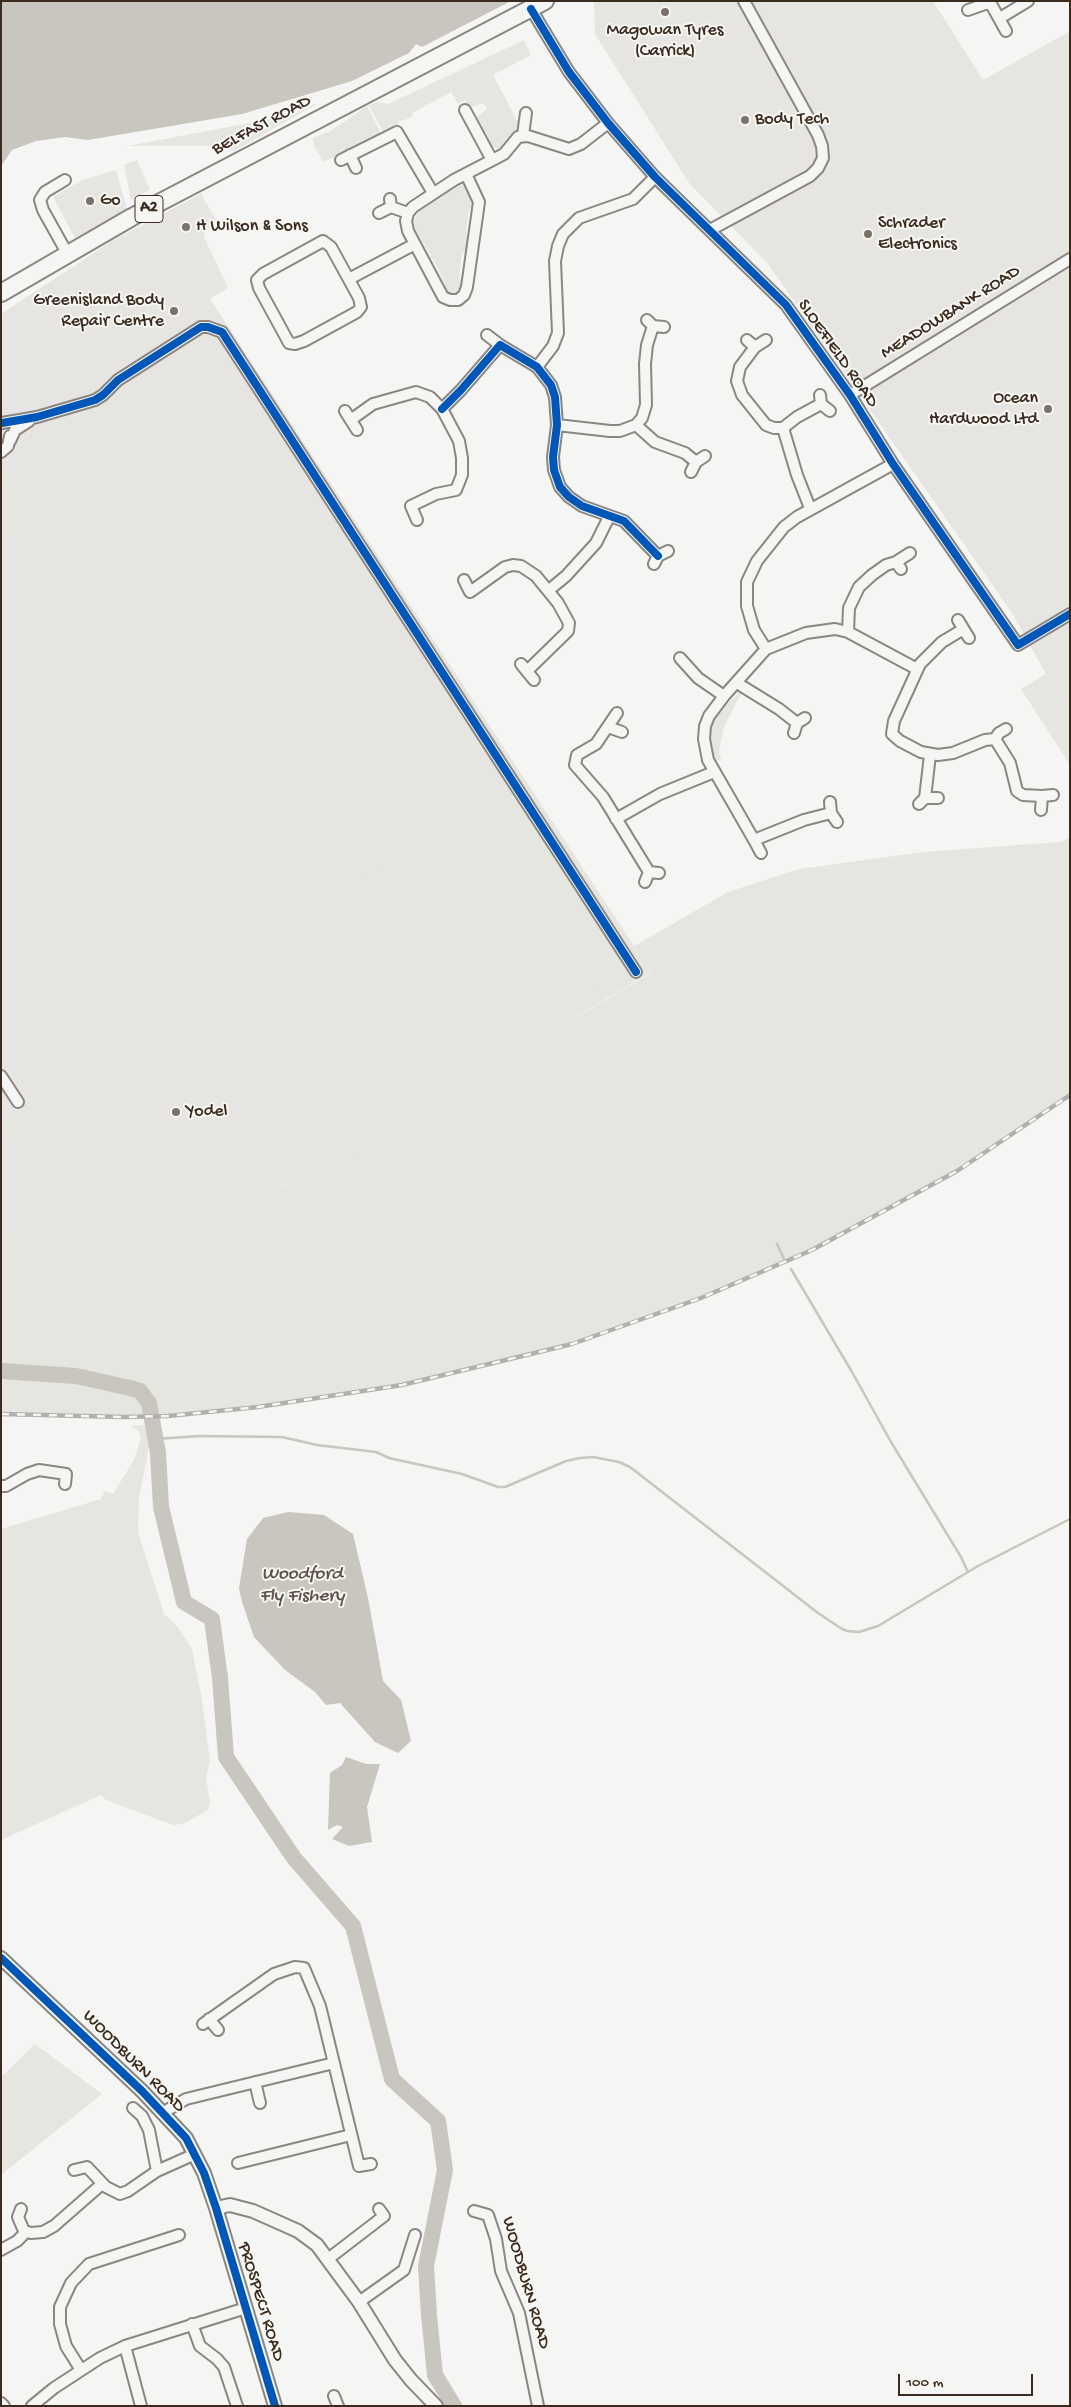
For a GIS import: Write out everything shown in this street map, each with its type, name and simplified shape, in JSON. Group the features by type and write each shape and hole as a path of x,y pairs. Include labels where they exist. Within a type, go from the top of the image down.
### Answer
{"highway":[{"name":"BELFAST ROAD","path":"1,293 67,253 290,133 538,5"}],"street":[{"path":"710,230 810,176 818,168 823,158 822,146 818,135 744,1"},
{"path":"1000,18 1028,1"},
{"path":"968,10 985,4 991,4 1006,32"},
{"name":"SLOEFIELD ROAD","path":"538,5 569,72 608,123 655,177 786,305 850,395 893,464 1018,645 1070,614"},
{"path":"465,110 492,160"},
{"path":"523,135 526,113"},
{"path":"408,213 433,193 504,154 518,137 523,135 569,149 581,144 608,123"},
{"path":"356,168 345,158 397,132 433,193"},
{"path":"408,213 408,231 443,297 450,300 458,300 464,294 467,287 478,202 466,174"},
{"path":"537,367 554,346 558,332 555,261 563,234 579,218 633,199 655,177"},
{"path":"65,180 47,190 40,200 43,210 67,253"},
{"path":"379,213 391,203 408,213"},
{"path":"323,241 331,247 349,279 361,303 360,310 295,344 287,341 257,282 263,274 323,241"},
{"path":"349,279 415,244"},
{"name":"MEADOWBANK ROAD","path":"850,395 1070,259"},
{"path":"557,425 610,432 620,431 636,425 642,418 646,405 645,364 650,323 664,327"},
{"path":"10,441 9,431 2,423 37,416 94,400 103,395 118,380 201,327 208,327 222,332 636,972"},
{"path":"487,335 537,367 551,385 555,397 557,425 552,457 554,470 560,486 569,497 582,506 608,517 624,521 632,528 656,560 668,550"},
{"path":"766,340 751,343 739,370 738,386 762,422 774,428 783,428 820,400 830,411"},
{"path":"442,409 461,390 500,344"},
{"path":"357,430 349,415 373,404 416,392 430,398 442,409 459,441 462,458 460,485 456,490 436,494 407,506 417,520"},
{"path":"1,452 10,441 15,430 37,416"},
{"path":"636,425 655,442 685,453 697,463"},
{"path":"783,428 797,475 810,508"},
{"path":"766,649 749,616 747,582 752,569 775,537 790,522 810,508 893,464"},
{"path":"549,590 572,570 596,543 608,517"},
{"path":"848,632 849,608 859,587 886,565 899,566 910,553"},
{"path":"464,580 470,592 505,568 513,565 528,570 549,590 565,613 569,623 568,631 524,667 534,680"},
{"path":"969,638 960,625 933,650 917,669 894,721 892,734 900,741 930,755 953,753 985,740 995,739"},
{"path":"760,853 714,772 706,753 704,731 707,720 724,696 766,649 806,633 835,630 848,632 917,669"},
{"path":"680,658 698,678 724,696"},
{"path":"737,683 799,724"},
{"path":"617,713 596,744 577,755 575,763 577,769 603,797 651,876"},
{"path":"608,727 622,732"},
{"path":"995,739 999,733 1006,729"},
{"path":"995,739 1010,763 1017,790 1023,794 1047,796 1042,810"},
{"path":"930,755 922,801 938,798"},
{"path":"616,819 660,794 714,772"},
{"path":"754,840 831,808 838,822"},
{"path":"1,1076 18,1102"},
{"path":"1,1486 6,1486 36,1470 66,1474"},
{"name":"WOODBURN ROAD","path":"1,1958 164,2112 186,2138 195,2154 216,2208"},
{"path":"218,2030 206,2021 274,1974 302,1967 308,1974 320,2006 358,2166 371,2164"},
{"path":"164,2112 186,2099 334,2063"},
{"path":"255,2082 260,2103"},
{"path":"133,2108 142,2116 149,2130 157,2171"},
{"path":"238,2163 351,2135"},
{"path":"74,2170 87,2167 102,2184 120,2194 128,2191 157,2171 195,2154"},
{"path":"1,2250 13,2244 26,2232 38,2233 49,2230 102,2184"},
{"path":"216,2208 234,2206 276,2220 298,2230 317,2245 359,2302 395,2360 436,2406"},
{"name":"PROSPECT ROAD","path":"216,2208 275,2406"},
{"path":"21,2209 18,2217 26,2232"},
{"path":"328,2258 384,2216 379,2210"},
{"name":"WOODBURN ROAD","path":"474,2211 488,2214 496,2239 500,2271 519,2313 538,2406"},
{"path":"81,2370 66,2346 60,2327 60,2307 70,2283 89,2264 179,2235"},
{"path":"359,2302 404,2270 415,2235"},
{"path":"32,2406 81,2370 125,2346 246,2308"},
{"path":"192,2324 200,2346 217,2358 224,2367 237,2406"},
{"path":"125,2346 141,2406"},
{"path":"334,2396 338,2406"},
{"path":"1,2403 4,2406"}],"shaded area":[{"path":"594,1 933,1 983,80 1070,31 1070,717 1012,613 768,264 689,183 595,34"},
{"path":"524,40 531,55 493,75 520,126 520,129 512,133 498,149 492,147 477,117 487,109 483,103 473,107 468,106 465,100 458,104 451,92 412,113 413,116 399,121 397,128 383,132 369,105 378,102 388,104"},
{"path":"313,104 317,104 234,151 223,146 127,146 293,115"},
{"path":"367,106 381,133 324,162 314,146 313,138 332,130"},
{"path":"137,160 150,190 131,200 124,165"},
{"path":"116,170 127,210 75,238 53,197 82,180"},
{"path":"459,184 465,186 474,201 474,207 469,209 466,251 462,253 459,278 462,281 461,290 453,295 448,294 444,289 445,284 434,260 429,258 431,256 414,227 413,221 419,211"},
{"path":"201,194 218,223 204,232 205,239 228,288 210,299 651,972 497,1064 303,1189 286,1184 109,1267 1,1240 1,314 112,241"},
{"path":"1,464 51,534 24,555 1,517"},
{"path":"61,545 118,594 112,602 71,624 34,563"},
{"path":"1046,674 1070,717 1070,765 1021,689"},
{"path":"742,692 724,727 719,751 721,760 715,761 711,749 711,723 720,711"},
{"path":"505,791 514,794 625,963 623,974 509,1048 492,1045 442,960 388,988 360,980 343,941 364,921 348,892"},
{"path":"1070,838 1070,1095 957,1171 858,1227 755,1275 643,1320 572,1344 459,1373 348,1395 207,1412 124,1417 1,1414 1,1240 56,1207 39,1186 2,1122 77,1074 156,1203 197,1182 208,1186 226,1212 287,1184 303,1188 497,1064 651,973 634,946 728,892 799,869 923,852 1059,842"},
{"path":"143,1425 151,1436 139,1498 138,1532 164,1614 177,1626 192,1649 202,1700 210,1761 206,1778 210,1802 208,1810 183,1824 173,1825 106,1800 101,1795 1,1840 1,1529 101,1499 105,1491 113,1494 135,1458 141,1437 138,1430 130,1426"},
{"path":"35,2044 102,2094 1,2175 1,2077"}],"water":[{"path":"1,1 511,1 422,47 416,44 409,53 352,81 242,114 88,140 65,137 36,141 12,150 1,166"},
{"name":"Woodford Fly Fishery","path":"288,1512 324,1515 353,1534 368,1598 383,1681 401,1700 411,1741 398,1753 375,1742 340,1703 326,1705 315,1692 285,1670 254,1637 239,1588 247,1539 263,1518"},
{"path":"346,1757 366,1764 380,1764 367,1807 372,1842 349,1846 332,1839 343,1827 337,1825 328,1830 330,1773 342,1765"}],"waterway":[{"path":"777,1244 785,1261"},
{"path":"791,1269 891,1442 961,1557 968,1572"},
{"path":"1,1371 76,1376 140,1391 149,1403 158,1453 161,1507 184,1602 212,1619 220,1678 226,1757 294,1858 353,1926 392,2079 438,2121 445,2170 426,2266 435,2375 454,2406"},
{"path":"156,1439 199,1436 282,1437 317,1445 376,1452 389,1458 462,1474 498,1487 505,1487 566,1461 580,1458 593,1457 619,1462 630,1467 818,1613 847,1631 859,1632 878,1626 978,1566 1070,1519"}],"railway":[{"path":"1,1414 124,1417 168,1416 258,1407 402,1385 572,1344 701,1298 812,1250 957,1171 1070,1095"}],"cycle path":[{"path":"531,9 569,72 608,123 655,177 786,305 850,395 893,464 1018,645 1070,614"},
{"path":"2,423 37,417 95,400 118,380 201,327 208,327 222,332 636,972"},
{"path":"442,409 500,345 537,367 551,385 555,397 557,425 553,457 554,470 560,487 569,497 582,506 624,521 658,556"},
{"path":"1,1958 142,2091 186,2138 204,2173 216,2208 275,2406"}],"place":[{"name":"Magowan Tyres (Carrick)","path":"665,12"},
{"name":"Body Tech","path":"745,120"},
{"name":"Go","path":"90,201"},
{"name":"H Wilson & Sons","path":"186,227"},
{"name":"Schrader Electronics","path":"868,234"},
{"name":"Greenisland Body Repair Centre","path":"174,311"},
{"name":"Ocean Hardwood Ltd","path":"1048,409"},
{"name":"Yodel","path":"176,1112"}]}
